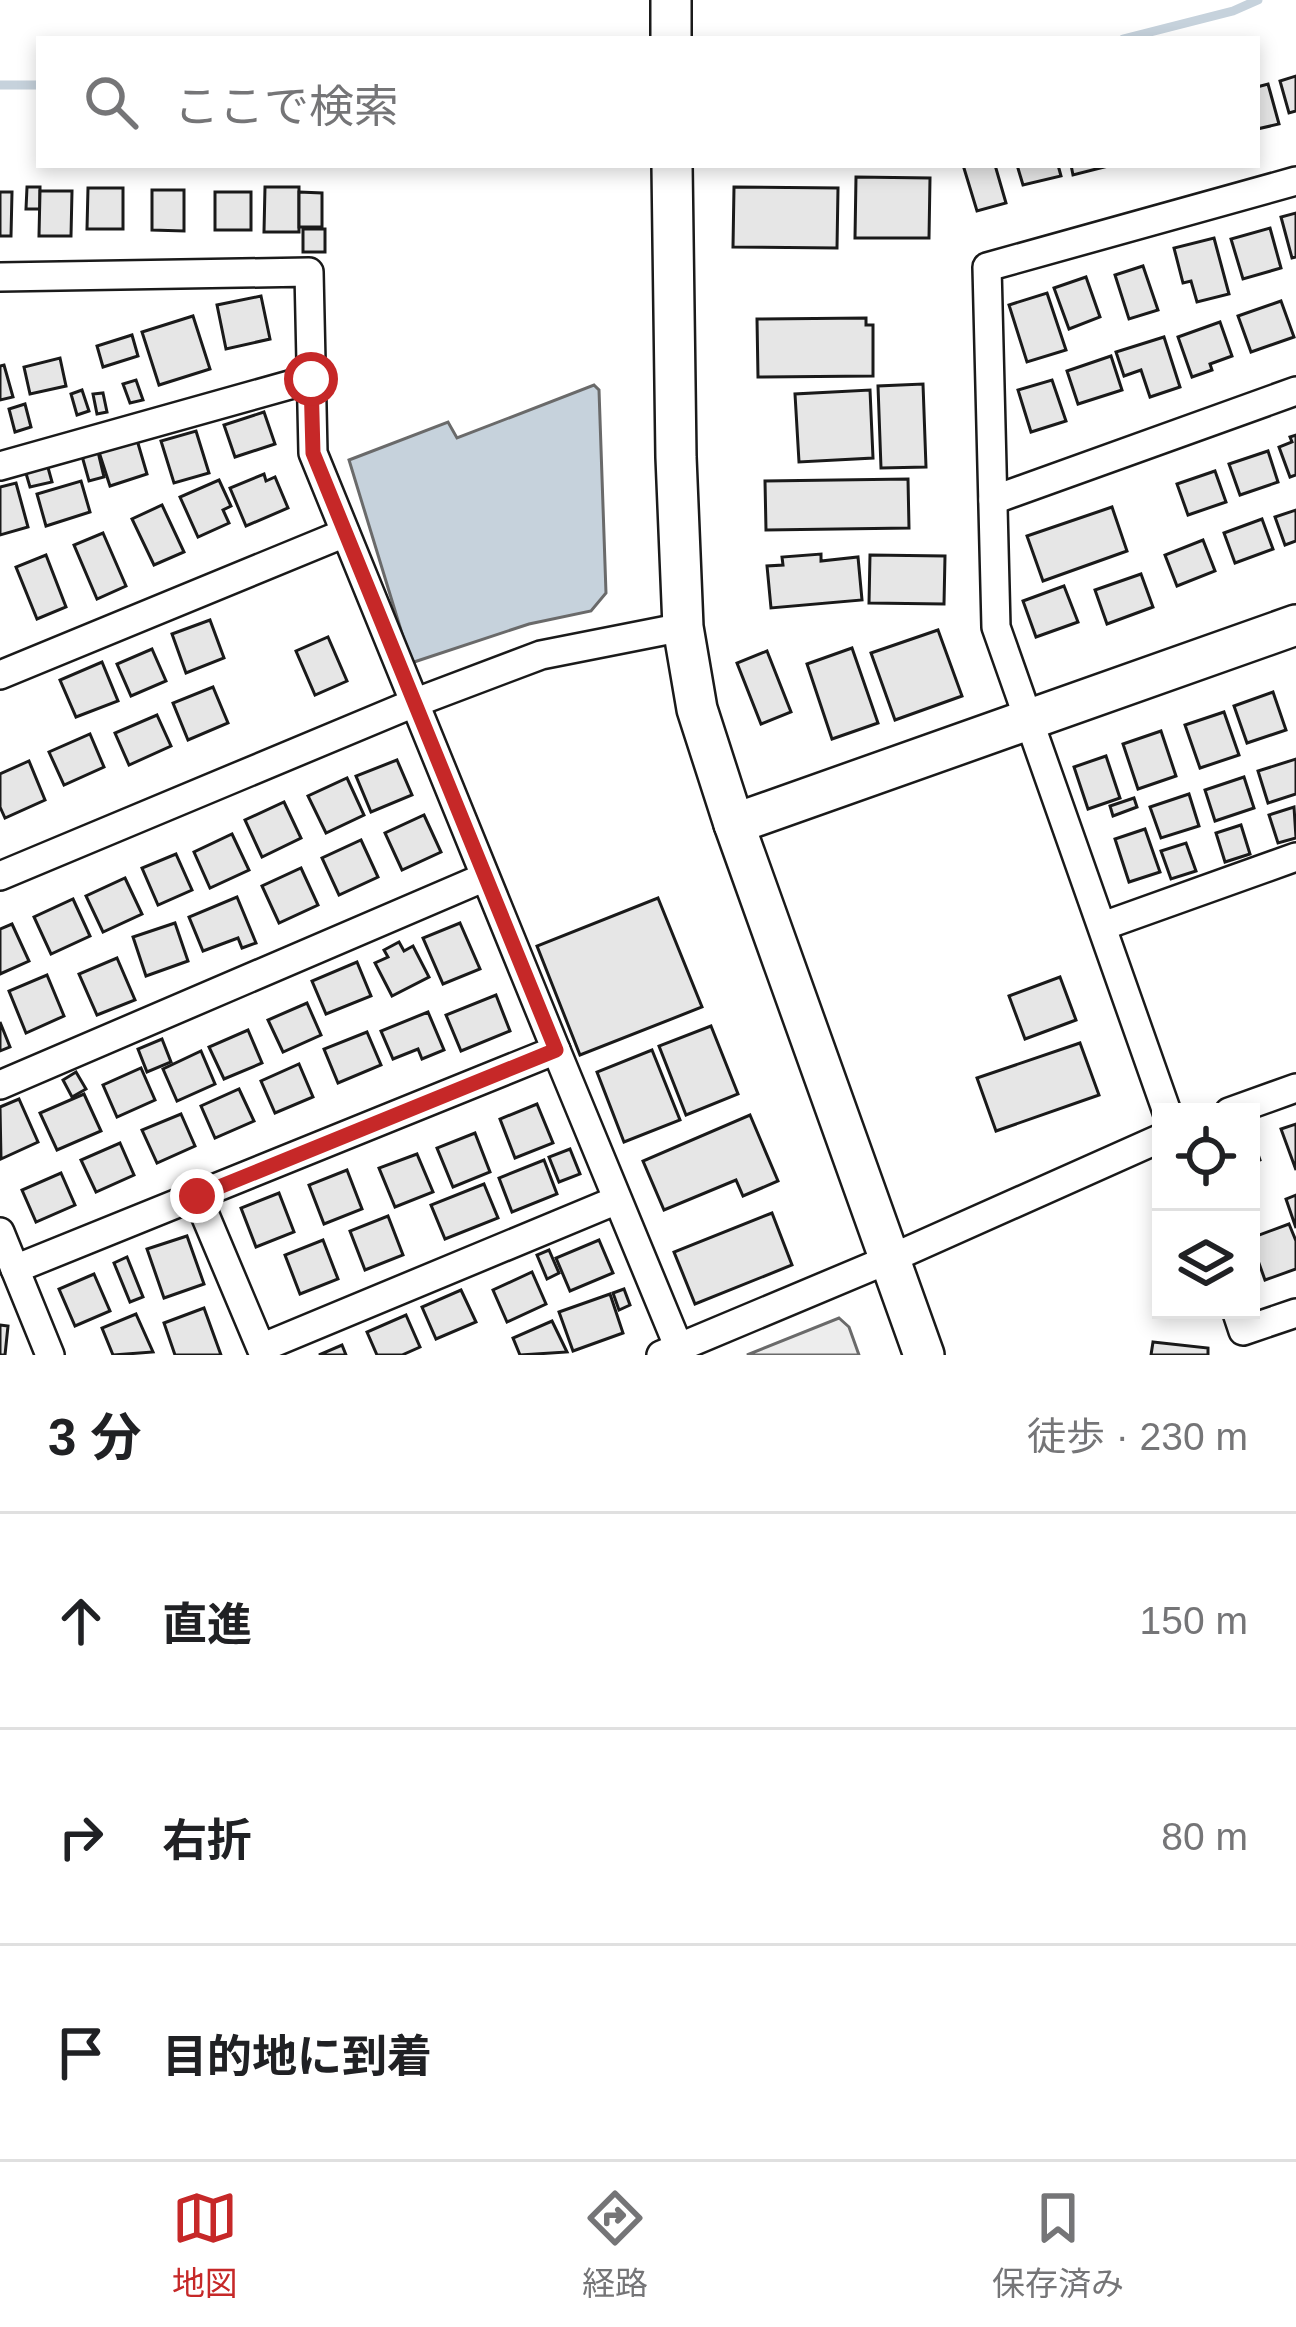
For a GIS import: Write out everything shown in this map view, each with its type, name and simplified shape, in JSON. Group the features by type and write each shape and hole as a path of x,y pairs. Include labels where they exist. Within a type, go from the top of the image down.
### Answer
{"street":[{"path":"671,0 671,36"},
{"path":"671,168 683,627 697,709 924,1355"},
{"path":"1164,1103 996,627 987,267 1296,181"},
{"path":"0,277 309,272 313,453 617,1200 670,1351 1152,1142"},
{"path":"0,466 311,379"},
{"path":"993,500 1296,391"},
{"path":"0,675 345,533"},
{"path":"734,824 1296,626"},
{"path":"0,876 541,655 683,627"},
{"path":"1102,926 1296,857"},
{"path":"0,1085 485,877"},
{"path":"15,1270 556,1050"},
{"path":"1254,1103 1296,1088"},
{"path":"197,1196 261,1348 617,1200"},
{"path":"0,1232 50,1355"},
{"path":"1239,1319 1243,1331 1296,1313"}],"shaded area":[{"path":"594,385 599,390 606,593 591,611 529,624 411,663 349,460 448,422 457,438"},
{"path":"839,1318 849,1327 859,1355 747,1355"}],"building":[{"path":"1296,76 1296,111 1289,113 1280,81"},
{"path":"1268,84 1279,124 1260,128 1260,86"},
{"path":"964,168 996,168 1006,203 977,211"},
{"path":"1018,168 1059,168 1061,176 1023,185"},
{"path":"1072,168 1100,168 1073,175"},
{"path":"856,177 930,178 929,238 855,238"},
{"path":"27,187 40,187 40,209 26,209"},
{"path":"265,187 299,187 299,232 264,232"},
{"path":"734,187 838,188 837,248 733,247"},
{"path":"88,188 123,188 123,229 87,229"},
{"path":"152,190 184,190 184,231 152,230"},
{"path":"40,191 72,191 71,236 39,236"},
{"path":"0,192 12,192 11,236 0,236"},
{"path":"215,192 251,192 251,230 215,230"},
{"path":"299,192 322,193 322,227 299,227"},
{"path":"1296,213 1296,257 1292,258 1281,217"},
{"path":"1270,228 1281,268 1243,279 1231,239"},
{"path":"303,229 325,229 325,252 303,252"},
{"path":"1214,238 1229,294 1197,302 1191,281 1183,283 1174,248"},
{"path":"1143,266 1158,310 1129,319 1115,275"},
{"path":"1086,277 1100,317 1069,329 1054,288"},
{"path":"1047,293 1066,350 1027,362 1009,305"},
{"path":"261,296 270,339 226,349 217,305"},
{"path":"1281,301 1294,337 1251,352 1238,316"},
{"path":"193,316 210,369 159,385 142,332"},
{"path":"866,318 866,325 873,325 873,376 758,377 757,319"},
{"path":"1220,322 1232,356 1192,377 1178,337"},
{"path":"132,335 138,356 103,367 97,346"},
{"path":"1164,337 1180,387 1150,397 1141,370 1124,376 1116,352"},
{"path":"1111,356 1122,390 1078,404 1067,371"},
{"path":"60,358 66,386 30,394 24,367"},
{"path":"4,365 13,397 0,400 0,366"},
{"path":"136,380 143,400 130,403 123,384"},
{"path":"1052,380 1066,421 1031,432 1018,390"},
{"path":"923,384 926,467 881,468 878,386"},
{"path":"82,390 89,411 77,415 71,394"},
{"path":"870,390 873,458 799,462 795,394"},
{"path":"103,393 107,412 97,414 93,394"},
{"path":"25,404 31,427 15,432 9,409"},
{"path":"264,412 275,444 235,457 224,425"},
{"path":"196,431 209,473 174,483 161,441"},
{"path":"1296,435 1296,475 1290,477 1279,447"},
{"path":"137,440 147,474 110,486 99,452"},
{"path":"1268,451 1278,482 1240,495 1229,464"},
{"path":"98,452 104,477 89,481 82,456"},
{"path":"47,464 52,482 30,487 25,470"},
{"path":"1215,471 1226,502 1188,515 1177,484"},
{"path":"264,474 266,481 275,477 288,508 246,526 230,488"},
{"path":"908,479 909,528 766,530 765,481"},
{"path":"219,480 231,506 223,510 229,523 198,537 180,497"},
{"path":"81,481 90,512 46,526 37,494"},
{"path":"16,483 28,527 0,535 0,487"},
{"path":"162,505 184,552 154,565 132,519"},
{"path":"1112,507 1127,551 1043,581 1027,536"},
{"path":"1296,510 1296,541 1285,545 1275,517"},
{"path":"1262,519 1273,549 1235,563 1224,533"},
{"path":"103,533 126,586 97,599 74,545"},
{"path":"1203,540 1215,571 1177,586 1165,555"},
{"path":"821,554 821,561 858,557 862,600 771,608 767,566 783,565 782,557"},
{"path":"46,555 66,607 37,619 16,567"},
{"path":"870,555 945,556 944,604 869,603"},
{"path":"1141,574 1153,607 1107,624 1095,590"},
{"path":"1064,586 1078,622 1036,637 1023,601"},
{"path":"210,620 224,658 186,673 172,634"},
{"path":"938,630 962,696 895,720 871,653"},
{"path":"328,637 347,681 315,695 296,651"},
{"path":"852,648 878,723 832,739 807,664"},
{"path":"152,649 166,681 131,696 117,664"},
{"path":"767,651 791,712 761,724 737,663"},
{"path":"102,662 118,701 76,717 60,680"},
{"path":"213,687 228,723 188,740 173,703"},
{"path":"1273,692 1286,730 1247,743 1234,706"},
{"path":"1224,712 1239,755 1200,768 1185,725"},
{"path":"157,715 171,746 129,765 115,733"},
{"path":"1161,731 1176,776 1138,789 1123,744"},
{"path":"90,734 104,767 64,785 49,752"},
{"path":"1106,756 1120,798 1088,809 1074,767"},
{"path":"1296,759 1296,794 1268,803 1258,771"},
{"path":"397,760 412,795 371,812 356,776"},
{"path":"29,761 45,800 5,818 0,807 0,774"},
{"path":"1244,777 1254,808 1215,821 1205,790"},
{"path":"347,778 364,815 326,833 308,796"},
{"path":"1189,794 1199,826 1161,838 1150,807"},
{"path":"1134,798 1137,807 1113,816 1110,806"},
{"path":"284,802 301,838 262,857 245,820"},
{"path":"1294,807 1296,838 1278,843 1269,815"},
{"path":"424,815 441,852 402,870 385,833"},
{"path":"1241,825 1250,854 1225,862 1216,833"},
{"path":"1145,829 1160,872 1129,882 1115,839"},
{"path":"232,834 249,870 210,888 194,852"},
{"path":"361,840 378,877 339,895 322,858"},
{"path":"1186,843 1196,871 1171,879 1161,851"},
{"path":"176,854 192,890 158,905 142,868"},
{"path":"301,868 318,905 279,923 262,886"},
{"path":"125,878 142,914 103,932 86,896"},
{"path":"237,897 256,943 242,948 238,938 203,951 189,917"},
{"path":"658,898 702,1007 580,1055 537,946"},
{"path":"73,899 90,936 51,954 34,917"},
{"path":"175,923 188,961 146,976 133,937"},
{"path":"460,923 480,969 443,984 423,938"},
{"path":"12,924 29,961 0,974 0,929"},
{"path":"399,942 404,951 413,946 429,977 392,996 375,963 388,957 384,950"},
{"path":"117,958 135,1000 97,1015 79,974"},
{"path":"357,962 371,996 326,1014 312,981"},
{"path":"47,975 64,1016 26,1033 9,991"},
{"path":"1060,977 1076,1020 1025,1039 1009,996"},
{"path":"496,995 510,1031 461,1051 446,1015"},
{"path":"307,1003 321,1035 283,1052 268,1020"},
{"path":"428,1012 444,1050 422,1059 418,1049 393,1059 381,1031"},
{"path":"0,1022 10,1047 0,1051"},
{"path":"711,1026 738,1094 686,1115 659,1046"},
{"path":"248,1030 262,1063 224,1079 209,1047"},
{"path":"367,1032 381,1065 338,1083 324,1049"},
{"path":"162,1039 171,1062 147,1072 138,1049"},
{"path":"1080,1043 1099,1095 996,1131 977,1078"},
{"path":"652,1050 680,1120 624,1142 597,1072"},
{"path":"201,1051 215,1084 177,1101 163,1069"},
{"path":"299,1064 313,1097 275,1113 261,1081"},
{"path":"141,1068 155,1100 117,1117 103,1085"},
{"path":"76,1072 86,1089 72,1097 63,1080"},
{"path":"239,1089 254,1121 215,1138 201,1106"},
{"path":"84,1094 101,1131 57,1150 40,1113"},
{"path":"19,1099 38,1142 1,1159 0,1107"},
{"path":"537,1104 553,1143 515,1158 500,1119"},
{"path":"181,1114 195,1146 157,1163 142,1130"},
{"path":"750,1115 778,1181 743,1196 736,1180 664,1210 643,1161"},
{"path":"1296,1124 1296,1170 1281,1129"},
{"path":"475,1133 490,1172 453,1187 437,1148"},
{"path":"120,1143 134,1175 96,1192 81,1160"},
{"path":"570,1149 580,1174 559,1182 549,1157"},
{"path":"417,1154 433,1192 395,1207 379,1168"},
{"path":"544,1160 557,1194 512,1212 499,1178"},
{"path":"347,1170 362,1209 324,1224 309,1185"},
{"path":"61,1173 75,1205 36,1222 22,1190"},
{"path":"484,1184 498,1218 445,1239 431,1205"},
{"path":"279,1193 294,1232 256,1247 241,1208"},
{"path":"1296,1195 1296,1228 1286,1199"},
{"path":"772,1213 792,1265 695,1304 674,1252"},
{"path":"388,1216 403,1255 365,1270 350,1231"},
{"path":"1289,1224 1296,1241 1296,1269 1265,1280 1260,1235"},
{"path":"187,1236 204,1284 164,1298 147,1249"},
{"path":"323,1240 338,1279 300,1294 285,1255"},
{"path":"599,1240 613,1273 570,1291 556,1258"},
{"path":"549,1250 559,1273 547,1279 537,1255"},
{"path":"127,1257 143,1297 130,1302 114,1263"},
{"path":"532,1272 546,1304 507,1322 493,1290"},
{"path":"94,1274 110,1311 75,1326 59,1289"},
{"path":"624,1289 630,1305 619,1310 613,1293"},
{"path":"461,1290 476,1322 436,1339 422,1307"},
{"path":"610,1294 623,1333 573,1351 559,1312"},
{"path":"204,1308 221,1355 175,1355 164,1323"},
{"path":"136,1314 153,1352 113,1355 102,1328"},
{"path":"406,1315 420,1347 402,1355 377,1355 367,1332"},
{"path":"552,1321 567,1352 520,1355 513,1338"},
{"path":"0,1325 8,1326 5,1355 0,1355"},
{"path":"1153,1342 1208,1348 1208,1355 1151,1355"},
{"path":"342,1345 346,1355 319,1355"}],"waterway":[{"path":"1135,36 1258,0"},
{"path":"0,85 36,85"}],"route":[{"path":"197,1196 556,1050 313,453 311,379"}]}
